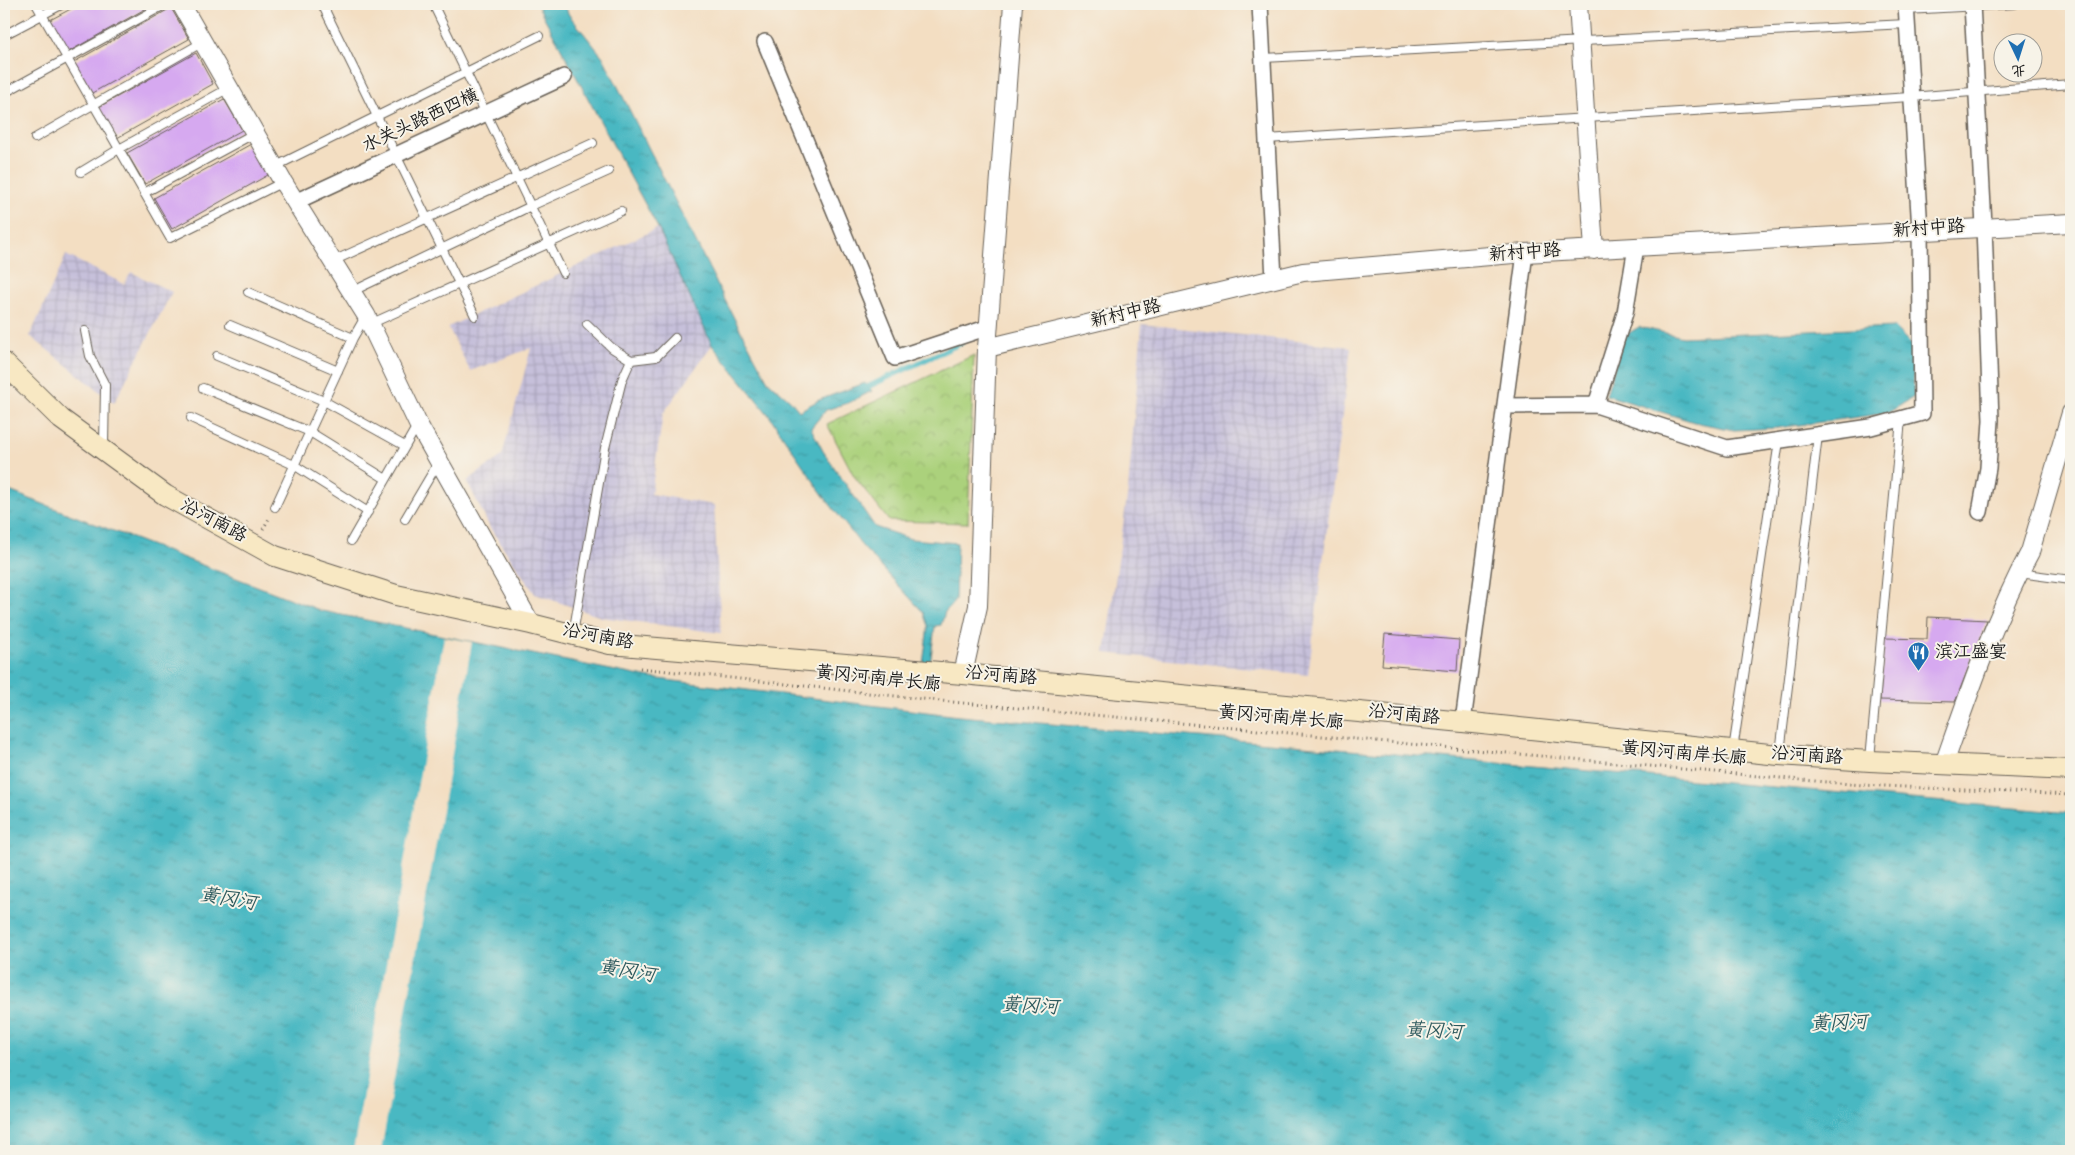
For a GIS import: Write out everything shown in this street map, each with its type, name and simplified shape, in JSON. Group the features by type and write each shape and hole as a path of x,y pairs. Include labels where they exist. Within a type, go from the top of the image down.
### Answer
{"main road":[{"name":"沿河南路","path":"4,363 61,419 165,495 275,556 396,595 531,624 610,644 963,674 1463,722 1780,755 2071,770"}],"street":[{"path":"180,4 295,202 368,320 418,424 531,624"},
{"path":"963,674 978,606 987,348 1012,4"},
{"path":"1260,4 1274,280"},
{"path":"1578,4 1594,250"},
{"path":"1972,5 1975,91 1984,226 1991,420 1988,468 1980,512"},
{"path":"1505,406 1596,405 1727,448 1871,427 1922,413 1920,230 1906,13"},
{"path":"765,42 895,358 989,327"},
{"name":"水关头路西四横","path":"295,202 564,77"},
{"name":"新村中路","path":"987,348 1303,272 1525,253 1984,226 2071,223"},
{"path":"1596,405 1624,313 1636,247"},
{"path":"1463,722 1525,253"},
{"path":"1944,764 1964,708 2019,573 2030,552 2071,414"}],"lane":[{"path":"36,4 170,238 377,116 539,36"},
{"path":"4,35 63,4"},
{"path":"4,93 166,4"},
{"path":"322,4 476,316"},
{"path":"433,4 563,273"},
{"path":"1264,58 1580,41 1906,13 1972,5 2015,4"},
{"path":"35,138 203,42"},
{"path":"1267,139 1910,97 2071,84"},
{"path":"81,172 229,88"},
{"path":"144,193 255,133"},
{"path":"332,262 593,143"},
{"path":"352,292 531,206 609,172"},
{"path":"274,507 353,338 368,320 460,284 621,211"},
{"path":"248,292 353,338"},
{"path":"587,324 612,348 631,360 656,357 675,338"},
{"path":"230,326 338,371"},
{"path":"85,331 90,356 105,385 104,449"},
{"path":"217,356 324,401 405,446"},
{"path":"572,634 605,448 622,380 631,360"},
{"path":"203,388 310,432 386,479"},
{"path":"190,418 294,465 368,512"},
{"path":"1870,761 1901,419"},
{"path":"351,541 418,424"},
{"path":"1780,755 1818,435"},
{"path":"1733,750 1779,441"},
{"path":"405,519 439,461"},
{"path":"2019,573 2071,580"}],"path":[{"path":"255,544 274,507"},
{"name":"黄冈河南岸长廊","path":"638,668 941,701 1800,780 1862,785 2071,795"}],"shaded area":[{"path":"658,228 712,345 663,414 651,494 714,505 721,633 601,617 535,594 490,528 467,481 502,456 531,348 470,371 448,327"},
{"path":"66,255 124,284 131,272 172,292 114,403 30,336"},
{"path":"1142,324 1351,347 1308,675 1105,653 1128,490"}],"green space":[{"path":"974,355 968,523 889,521 854,476 827,424"}],"water":[{"path":"537,4 564,4 569,15 603,57 735,320 768,381 790,400 799,411 819,400 865,383 872,391 850,402 826,410 811,428 823,451 875,527 911,539 957,543 955,601 945,612 941,625 935,626 930,665 923,664 928,626 923,612 861,545 823,495 768,414 712,345 658,228"},
{"path":"1639,327 1683,337 1894,327 1912,345 1914,397 1888,413 1777,428 1734,430 1694,422 1606,395 1624,336"},
{"name":"黄冈河","path":"4,489 322,611 650,678 959,716 2071,813 2071,1151 4,1151"}],"pier":[{"path":"444,637 472,642 381,1151 353,1151"}],"building":[{"path":"40,4 55,4 44,10"},
{"path":"80,4 154,4 68,52 50,20"},
{"path":"171,8 189,39 92,93 74,62"},
{"path":"196,53 213,84 117,138 99,107"},
{"path":"224,99 242,130 145,184 127,153"},
{"path":"251,144 268,175 172,229 154,198"},
{"path":"1928,617 1987,620 1955,702 1880,700 1884,638 1927,639"},
{"path":"1385,634 1459,640 1457,671 1382,665"}],"waterway":[{"path":"861,390 961,343"}],"place":[{"name":"滨江盛宴","path":"1919,672"}]}
